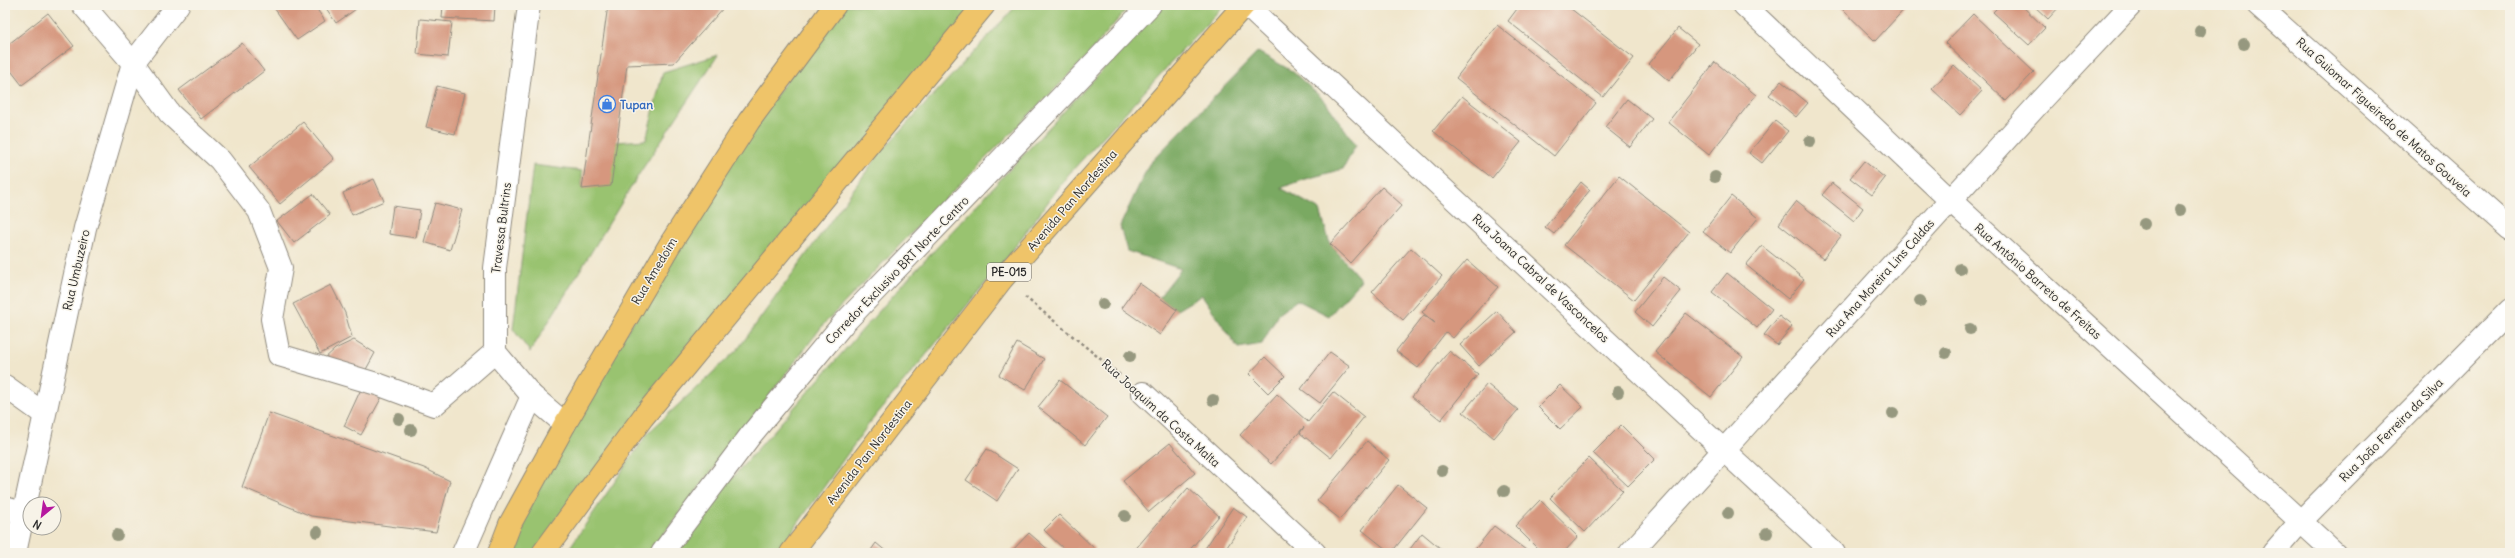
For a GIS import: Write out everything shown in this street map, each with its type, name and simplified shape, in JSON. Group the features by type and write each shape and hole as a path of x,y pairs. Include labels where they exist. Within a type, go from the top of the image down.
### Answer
{"main road":[{"name":"Rua Amedoim","path":"499,553 510,524 564,424 669,246 745,128 835,5"},
{"path":"543,553 643,417 984,5"},
{"name":"Avenida Pan Nordestina","path":"791,553 1002,279 1245,5"}],"street":[{"path":"83,5 133,63 170,114 220,160 260,211 281,268 272,319 279,356 380,385 434,405 495,352 532,396 564,424"},
{"name":"Rua Umbuzeiro","path":"15,553 14,511 44,414 85,228 133,63 178,5"},
{"name":"Travessa Bultrins","path":"495,352 494,268 529,5"},
{"name":"Corredor Exclusivo BRT Norte-Centro","path":"662,553 750,436 843,324 1150,5"},
{"name":"Rua Joana Cabral de Vasconcelos","path":"1245,5 1724,449 1834,553"},
{"name":"Rua Antônio Barreto de Freitas","path":"1744,5 1950,200 2335,553"},
{"name":"Rua Ana Moreira Lins Caldas","path":"1630,553 1950,200 2132,5"},
{"name":"Rua Guiomar Figueiredo de Matos Gouveia","path":"2258,5 2510,229"},
{"name":"Rua João Ferreira da Silva","path":"2273,553 2301,521 2510,310"},
{"path":"5,386 44,414"},
{"name":"Rua Joaquim da Costa Malta","path":"1142,393 1315,553"},
{"path":"463,553 532,396"}],"path":[{"name":"Rua Joaquim da Costa Malta","path":"1002,279 1142,393"}],"green space":[{"path":"841,5 980,5 534,553 509,553 556,448 740,146"},
{"path":"1017,5 1130,5 1081,63 925,219 823,325 649,553 566,553 648,433 738,349 879,154"},
{"path":"1163,5 1224,5 1068,175 1008,256 868,425 777,553 676,553 711,502 902,285"},
{"path":"1258,52 1292,71 1325,101 1356,145 1343,169 1306,179 1281,188 1320,210 1330,244 1361,280 1329,316 1297,300 1278,314 1262,344 1238,348 1202,295 1177,310 1159,297 1181,269 1127,251 1120,226 1149,164"},
{"path":"718,55 641,171 530,352 513,329 533,165 582,171 582,188 616,142 646,140 663,72"}],"building":[{"path":"272,5 314,5 325,21 297,40"},
{"path":"324,5 353,5 356,9 336,23"},
{"path":"443,5 495,5 494,21 442,18"},
{"name":"Tupan","path":"608,5 726,5 674,63 627,65 611,186 582,189"},
{"path":"1520,5 1566,5 1634,58 1603,97 1508,21"},
{"path":"1838,5 1908,5 1875,41"},
{"path":"2000,5 2021,5 2045,28 2029,45 1993,12"},
{"path":"2033,5 2061,5 2048,19"},
{"path":"48,13 74,46 22,85 5,63 5,47"},
{"path":"1973,14 2034,72 2006,101 1945,43"},
{"path":"420,19 452,22 448,57 417,54"},
{"path":"1497,25 1596,103 1554,156 1456,78"},
{"path":"1678,28 1698,44 1669,81 1649,64"},
{"path":"242,43 264,71 201,119 179,90"},
{"path":"1715,62 1756,95 1709,155 1668,122"},
{"path":"1954,65 1982,91 1960,115 1932,89"},
{"path":"1781,81 1808,103 1796,117 1769,95"},
{"path":"437,86 465,93 455,134 426,127"},
{"path":"1462,96 1521,142 1492,178 1433,131"},
{"path":"1627,99 1652,119 1630,147 1605,127"},
{"path":"1775,121 1788,131 1762,163 1749,153"},
{"path":"303,122 334,159 280,204 249,167"},
{"path":"1864,161 1885,178 1872,195 1850,178"},
{"path":"1619,176 1689,232 1634,300 1564,245"},
{"path":"374,179 384,201 352,215 343,193"},
{"path":"1581,182 1590,190 1554,234 1545,227"},
{"path":"1832,183 1863,208 1854,221 1822,195"},
{"path":"1382,187 1402,205 1350,263 1330,244"},
{"path":"313,194 330,215 294,243 277,221"},
{"path":"1731,196 1758,218 1730,253 1703,232"},
{"path":"1797,201 1841,236 1823,259 1779,224"},
{"path":"435,203 462,210 450,250 424,242"},
{"path":"393,206 420,210 416,238 389,234"},
{"path":"1762,246 1804,279 1788,299 1746,265"},
{"path":"1411,248 1442,276 1403,320 1372,292"},
{"path":"1467,260 1498,287 1453,338 1446,332 1418,368 1396,351 1424,315 1435,323 1422,312"},
{"path":"1727,273 1772,309 1757,328 1712,292"},
{"path":"1663,277 1681,291 1652,327 1635,312"},
{"path":"1139,283 1177,310 1160,335 1121,308"},
{"path":"331,285 345,313 352,337 320,354 293,304"},
{"path":"1497,311 1516,332 1479,366 1460,345"},
{"path":"1686,313 1743,357 1711,397 1655,352"},
{"path":"1779,316 1792,326 1777,345 1764,335"},
{"path":"354,340 375,353 363,375 324,359 335,349"},
{"path":"1017,343 1044,359 1025,390 999,375"},
{"path":"1449,351 1478,374 1441,420 1412,397"},
{"path":"1330,352 1350,366 1320,403 1301,389"},
{"path":"1265,357 1285,376 1268,393 1249,374"},
{"path":"1060,380 1107,417 1085,445 1038,407"},
{"path":"1487,384 1518,410 1494,438 1463,412"},
{"path":"1560,385 1583,407 1560,429 1538,407"},
{"path":"362,387 383,395 361,435 344,426"},
{"path":"1333,392 1364,417 1331,458 1300,433 1304,427 1271,464 1240,435 1277,394 1308,422"},
{"path":"269,413 424,468 450,481 436,532 311,516 242,487"},
{"path":"1621,425 1655,459 1628,486 1593,453"},
{"path":"1367,441 1389,460 1340,519 1317,501"},
{"path":"1170,443 1195,473 1149,512 1123,481"},
{"path":"987,449 1018,469 997,501 966,480"},
{"path":"1589,458 1623,491 1585,532 1550,498"},
{"path":"1398,485 1427,508 1391,553 1362,530"},
{"path":"1188,488 1219,516 1187,553 1132,553"},
{"path":"1540,500 1578,537 1563,553 1542,553 1515,526"},
{"path":"1233,507 1247,517 1223,553 1202,553"},
{"path":"1059,515 1095,549 1091,553 1068,553 1044,530"},
{"path":"1494,526 1530,553 1472,553"},
{"path":"1029,533 1052,553 1010,553"},
{"path":"1422,533 1446,553 1407,553"},
{"path":"876,543 888,553 869,553"}],"place":[{"name":"Tupan","path":"607,104"}]}
